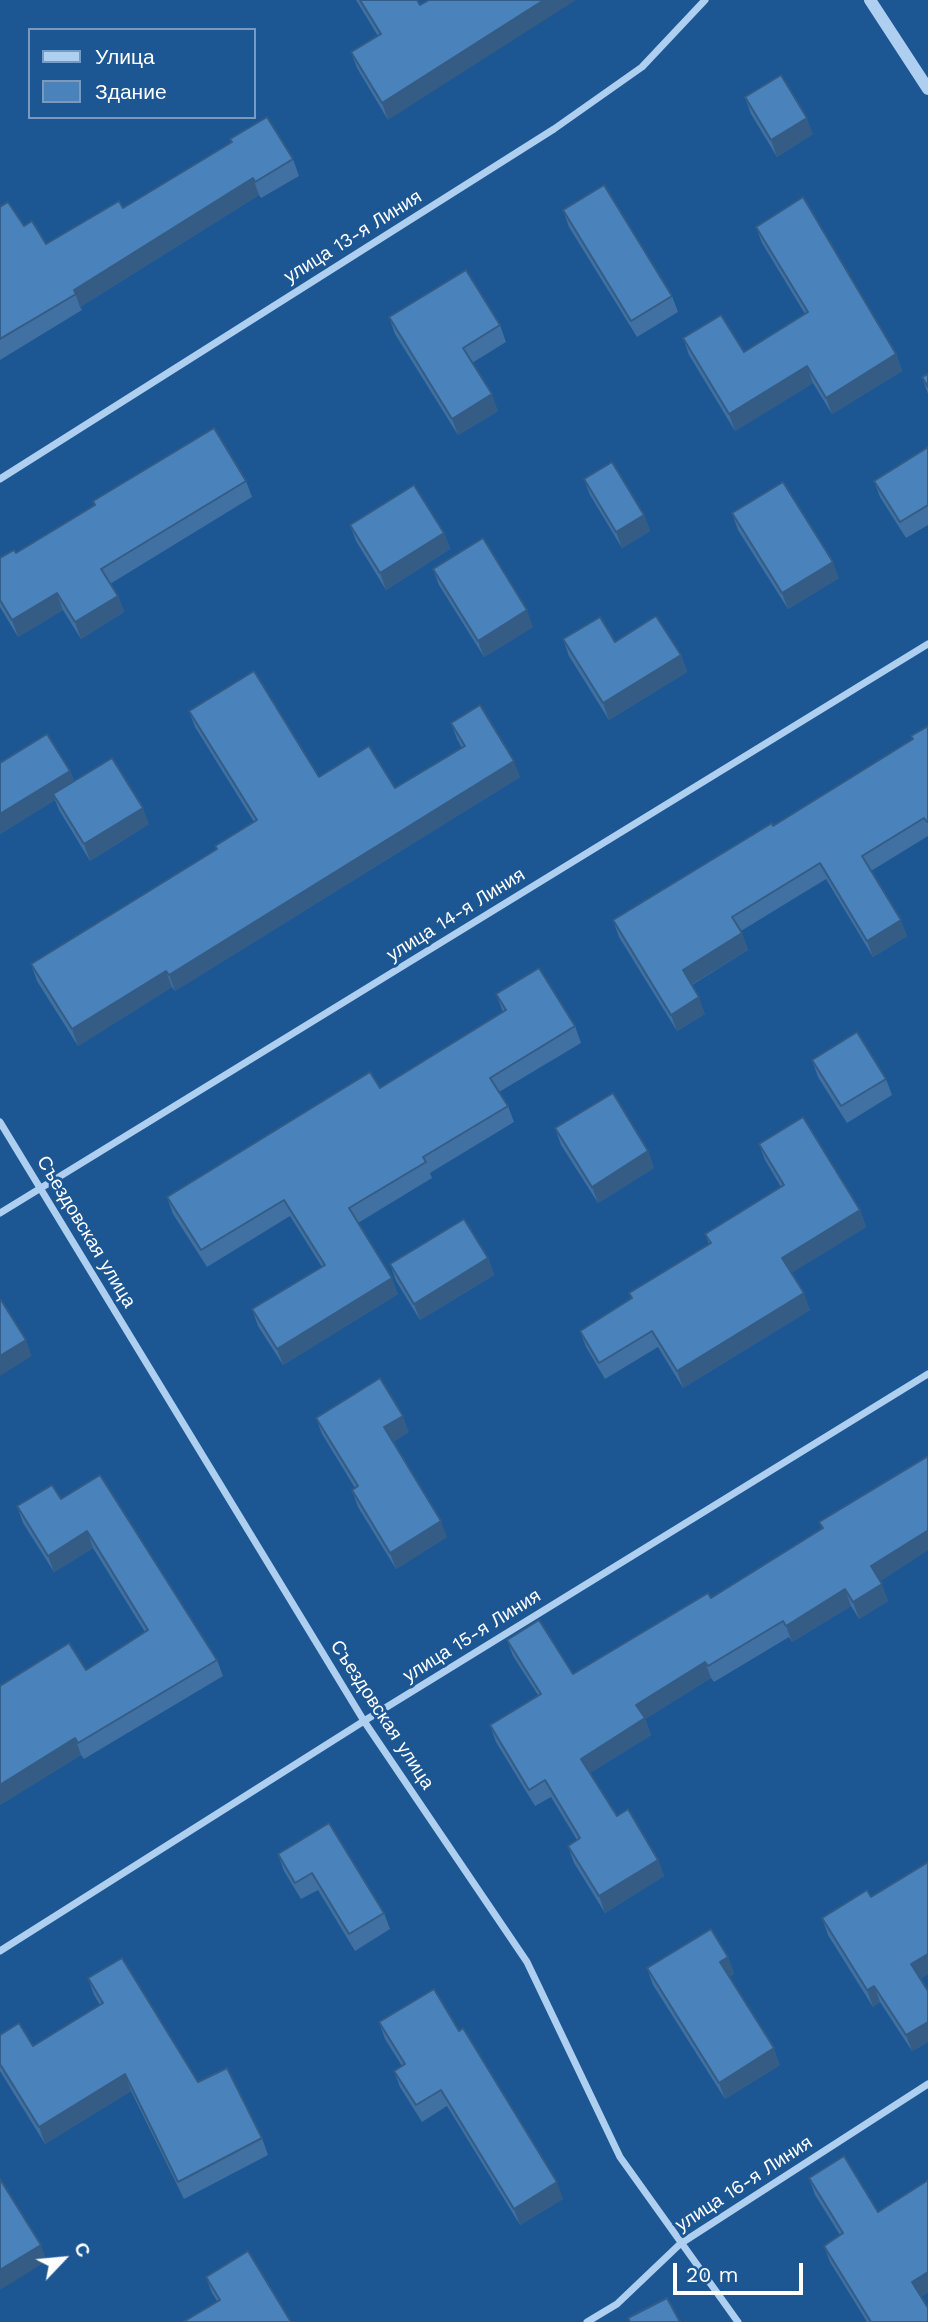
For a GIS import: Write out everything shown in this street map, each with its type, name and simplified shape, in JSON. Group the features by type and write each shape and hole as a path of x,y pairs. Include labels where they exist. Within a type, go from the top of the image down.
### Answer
{"street":[{"name":"улица 13-я Линия","path":"0,479 554,129 642,67 705,0"},
{"path":"870,0 928,89"},
{"name":"улица 14-я Линия","path":"0,1213 928,644"},
{"name":"Съездовская улица","path":"0,1122 364,1721 527,1962 620,2157 738,2322"},
{"name":"улица 15-я Линия","path":"0,1951 364,1721 928,1374"},
{"name":"улица 16-я Линия","path":"587,2322 617,2304 680,2244 928,2084"}],"building":[{"path":"360,0 417,0 420,5 429,0 544,0 382,103 351,52 381,34"},
{"path":"781,75 807,118 771,140 745,97"},
{"path":"267,117 293,159 255,182 253,178 74,290 76,294 0,339 0,207 8,202 24,226 32,221 46,244 119,201 123,208 232,142 230,139"},
{"path":"604,185 672,296 631,321 563,210"},
{"path":"803,197 896,354 826,398 807,366 729,414 683,338 721,315 744,352 808,312 756,227"},
{"path":"466,270 500,325 463,348 492,394 452,419 389,317"},
{"path":"928,374 928,387 922,377"},
{"path":"214,428 246,481 101,569 118,596 75,622 57,593 12,620 0,600 0,558 14,550 16,553 95,505 93,501"},
{"path":"928,447 928,505 900,522 874,481"},
{"path":"612,462 644,515 616,532 584,479"},
{"path":"783,482 833,562 782,593 732,513"},
{"path":"414,485 444,533 380,573 350,525"},
{"path":"483,538 527,610 478,641 433,569"},
{"path":"656,616 681,655 603,703 563,639 600,617 615,642"},
{"path":"254,671 319,777 369,746 395,788 465,746 451,723 480,705 514,761 169,975 166,971 72,1029 31,964 217,849 215,846 257,820 189,711"},
{"path":"928,726 928,822 924,818 862,856 901,920 867,941 820,863 732,917 742,933 683,970 699,997 671,1015 613,920 772,823 773,826 913,739 911,736"},
{"path":"47,734 70,771 0,814 0,763"},
{"path":"112,758 143,808 84,844 53,794"},
{"path":"539,968 575,1026 490,1078 508,1106 423,1157 426,1162 349,1208 392,1278 277,1349 252,1309 325,1265 284,1200 201,1250 167,1197 370,1072 380,1088 506,1010 496,994"},
{"path":"857,1032 886,1079 841,1106 812,1060"},
{"path":"613,1093 648,1151 592,1187 555,1128"},
{"path":"803,1117 860,1210 782,1258 804,1293 677,1371 652,1331 599,1363 580,1331 632,1298 629,1293 711,1243 705,1234 784,1185 759,1144"},
{"path":"464,1219 488,1258 414,1304 390,1264"},
{"path":"0,1301 26,1340 0,1356"},
{"path":"380,1378 403,1416 384,1427 441,1521 390,1553 352,1490 358,1486 316,1418"},
{"path":"928,1456 928,1533 927,1531 871,1566 882,1584 853,1602 845,1589 786,1626 783,1621 708,1666 705,1662 636,1705 645,1718 581,1759 617,1816 628,1809 658,1860 599,1896 568,1846 580,1838 545,1780 529,1790 490,1725 541,1694 507,1640 539,1620 573,1674 708,1593 711,1598 823,1528 819,1522"},
{"path":"100,1475 217,1660 78,1743 75,1738 0,1785 0,1686 69,1643 86,1670 148,1630 87,1531 48,1556 17,1506 52,1485 61,1499"},
{"path":"329,1823 384,1913 349,1934 312,1873 295,1883 278,1854"},
{"path":"928,1862 928,1954 911,1964 928,1991 928,2022 906,2035 874,1986 867,1990 822,1918 867,1890 871,1897"},
{"path":"711,1929 728,1957 720,1962 774,2048 719,2083 647,1968"},
{"path":"122,1958 198,2082 227,2068 262,2138 178,2182 125,2074 39,2127 0,2064 0,2035 19,2023 33,2046 103,2003 88,1978"},
{"path":"434,1989 459,2031 463,2028 557,2182 514,2209 441,2090 416,2105 394,2071 405,2064 379,2022"},
{"path":"844,2156 878,2212 928,2180 928,2272 912,2282 928,2308 928,2322 871,2322 824,2246 843,2233 809,2178"},
{"path":"0,2179 41,2245 0,2270"},
{"path":"248,2251 291,2322 183,2322 220,2300 206,2277"},
{"path":"667,2298 680,2322 630,2322 628,2318"}]}
